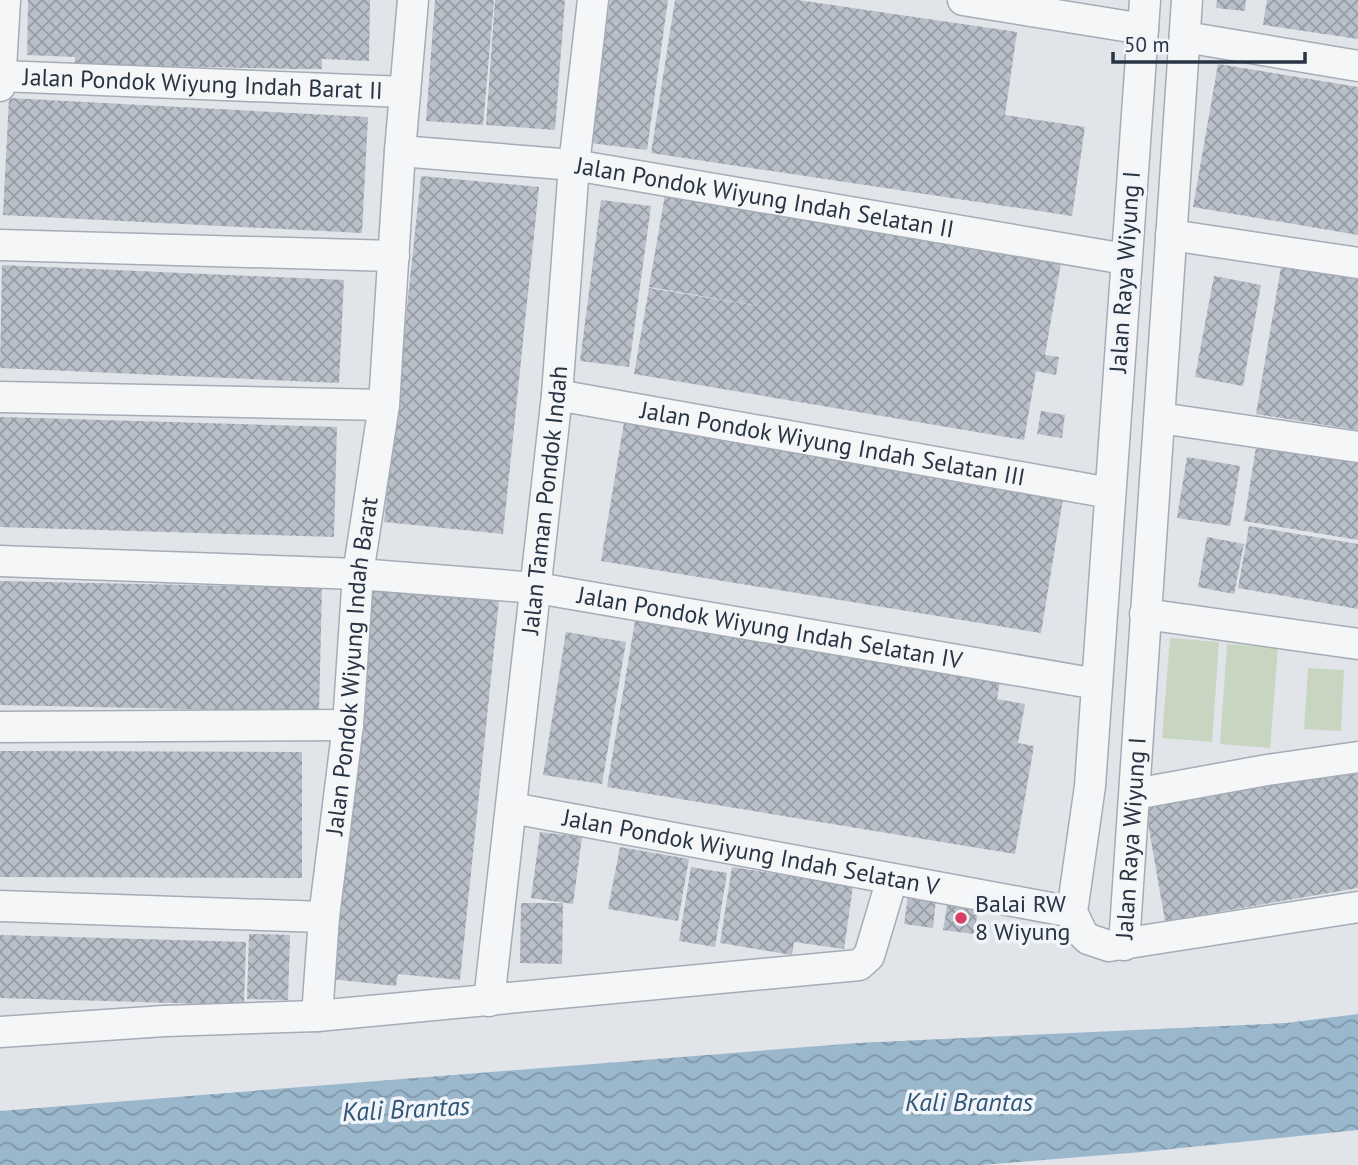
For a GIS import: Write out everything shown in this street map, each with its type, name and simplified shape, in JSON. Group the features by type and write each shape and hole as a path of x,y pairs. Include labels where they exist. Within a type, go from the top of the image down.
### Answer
{"street":[{"path":"0,86 5,0"},
{"name":"Jalan Pondok Wiyung Indah Barat","path":"317,1016 324,917 348,725 358,574 384,405 400,151 413,0"},
{"name":"Jalan Taman Pondok Indah","path":"489,1001 537,588 557,395 574,165 593,0"},
{"path":"963,0 1143,29"},
{"name":"Jalan Raya Wiyung I","path":"1145,0 1090,786 1072,912 1082,933 1088,939 1109,946 1124,945 1187,0"},
{"path":"1185,37 1358,66"},
{"name":"Jalan Pondok Wiyung Indah Barat II","path":"1,76 405,92"},
{"name":"Jalan Pondok Wiyung Indah Selatan II","path":"400,151 574,165 1125,259"},
{"path":"1171,235 1358,263"},
{"path":"0,245 394,256"},
{"name":"Jalan Pondok Wiyung Indah Selatan III","path":"557,395 1110,493"},
{"path":"0,397 384,405"},
{"path":"1160,418 1358,447"},
{"name":"Jalan Pondok Wiyung Indah Selatan IV","path":"0,561 358,574 537,588 1097,684"},
{"path":"1144,614 1358,644"},
{"path":"0,727 348,725"},
{"path":"1135,794 1358,757"},
{"name":"Jalan Pondok Wiyung Indah Selatan V","path":"512,808 1072,912"},
{"path":"0,1032 164,1021 317,1016 859,965 870,957 892,879"},
{"path":"0,906 324,917"},
{"path":"1124,945 1358,907"}],"green space":[{"path":"1170,638 1219,642 1212,742 1162,738"},
{"path":"1227,644 1278,648 1270,748 1220,744"},
{"path":"1308,668 1344,670 1341,731 1304,729"}],"water":[{"name":"Kali Brantas","path":"1358,1014 1358,1130 982,1165 0,1165 0,1111 857,1043 1286,1023"}],"building":[{"path":"28,0 370,0 369,61 322,59 322,69 75,64 75,57 27,55"},
{"path":"435,0 494,0 483,125 426,121"},
{"path":"495,0 565,0 555,130 486,125"},
{"path":"610,0 668,0 647,150 590,143"},
{"path":"675,0 798,0 1017,32 1005,115 1085,127 1072,216 651,153"},
{"path":"1217,0 1246,0 1245,11 1216,8"},
{"path":"1267,0 1358,0 1358,39 1263,25"},
{"path":"1218,64 1358,87 1358,235 1193,207"},
{"path":"9,98 368,117 362,233 3,215"},
{"path":"421,176 539,187 503,534 384,522"},
{"path":"666,189 1062,257 1045,355 1059,357 1056,375 1036,371 1024,440 634,374 649,288 783,310 649,287"},
{"path":"601,200 651,206 629,367 580,361"},
{"path":"2,265 344,280 339,383 0,368"},
{"path":"1281,267 1358,279 1358,430 1256,414"},
{"path":"1214,276 1261,285 1243,386 1195,377"},
{"path":"1041,411 1065,415 1062,438 1037,434"},
{"path":"0,417 337,427 334,537 0,527"},
{"path":"624,422 1064,493 1041,633 601,561"},
{"path":"1257,441 1358,458 1358,540 1244,521"},
{"path":"1187,457 1240,466 1230,526 1177,518"},
{"path":"1249,526 1358,544 1358,609 1238,588"},
{"path":"1207,537 1244,544 1234,594 1198,587"},
{"path":"0,581 322,588 319,712 0,705"},
{"path":"371,583 499,600 460,980 398,974 396,986 330,979"},
{"path":"636,615 1001,675 997,699 1025,704 1018,743 1034,746 1015,854 607,787"},
{"path":"566,632 626,642 602,784 543,775"},
{"path":"0,751 302,752 302,878 0,877"},
{"path":"1358,770 1358,888 1165,921 1145,806"},
{"path":"540,832 582,837 573,904 531,898"},
{"path":"620,847 689,859 678,921 608,909"},
{"path":"691,867 727,873 715,947 679,941"},
{"path":"732,867 853,886 844,949 794,942 792,955 720,943"},
{"path":"908,896 936,899 933,928 904,924"},
{"name":"Balai RW 8 Wiyung","path":"948,900 979,905 974,934 943,930"},
{"path":"521,903 563,903 562,964 520,963"},
{"path":"249,934 290,935 288,1000 247,999"},
{"path":"0,935 246,942 244,1005 0,998"}],"place":[{"name":"Balai RW 8 Wiyung","path":"961,918"}]}
